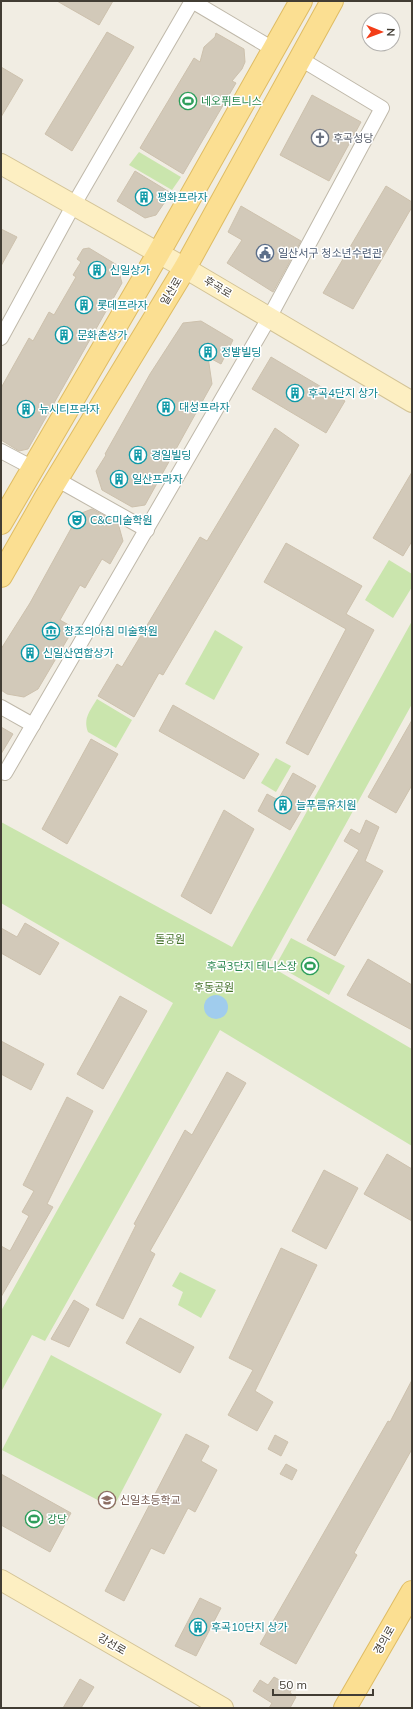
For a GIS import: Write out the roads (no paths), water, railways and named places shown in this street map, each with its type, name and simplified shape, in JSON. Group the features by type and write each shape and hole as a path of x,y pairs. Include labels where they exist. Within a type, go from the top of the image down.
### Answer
{"main road":[{"path":"1,523 158,254 301,1"},
{"name":"일산로","path":"1,576 46,497 58,480 185,268 299,58 332,1"},
{"name":"경의로","path":"345,1708 412,1592"},
{"name":"경의로","path":"361,1708 412,1612"}],"street":[{"path":"1,338 73,206 192,1 272,50"},
{"path":"5,773 147,530 268,318 382,108 299,58"},
{"name":"후곡로","path":"1,164 185,268 412,402"},
{"path":"1,451 33,468"},
{"path":"58,480 147,530"},
{"path":"1,707 33,725"},
{"name":"강선로","path":"1,1580 223,1708"}],"water":[{"path":"216,995 225,998 228,1007 225,1016 216,1019 207,1016 204,1007 207,998"}],"place":[{"name":"네오퓌트니스","path":"188,101"},
{"name":"후곡성당","path":"320,138"},
{"name":"평화프라자","path":"144,197"},
{"name":"일산서구 청소년수련관","path":"265,253"},
{"name":"신일상가","path":"97,270"},
{"name":"롯데프라자","path":"84,305"},
{"name":"문화촌상가","path":"64,335"},
{"name":"정발빌딩","path":"208,352"},
{"name":"후곡4단지 상가","path":"295,393"},
{"name":"대성프라자","path":"166,407"},
{"name":"뉴시티프라자","path":"26,409"},
{"name":"경일빌딩","path":"138,455"},
{"name":"일산프라자","path":"119,479"},
{"name":"C&C미술학원","path":"77,520"},
{"name":"창조의아침 미술학원","path":"51,631"},
{"name":"신일산연합상가","path":"30,653"},
{"name":"늘푸름유치원","path":"283,805"},
{"name":"후곡3단지 테니스장","path":"310,966"},
{"name":"신일초등학교","path":"107,1500"},
{"name":"강당","path":"34,1519"},
{"name":"후곡10단지 상가","path":"198,1627"}],"park label":[{"name":"돌공원","path":"170,939"},
{"name":"후동공원","path":"214,987"}]}
